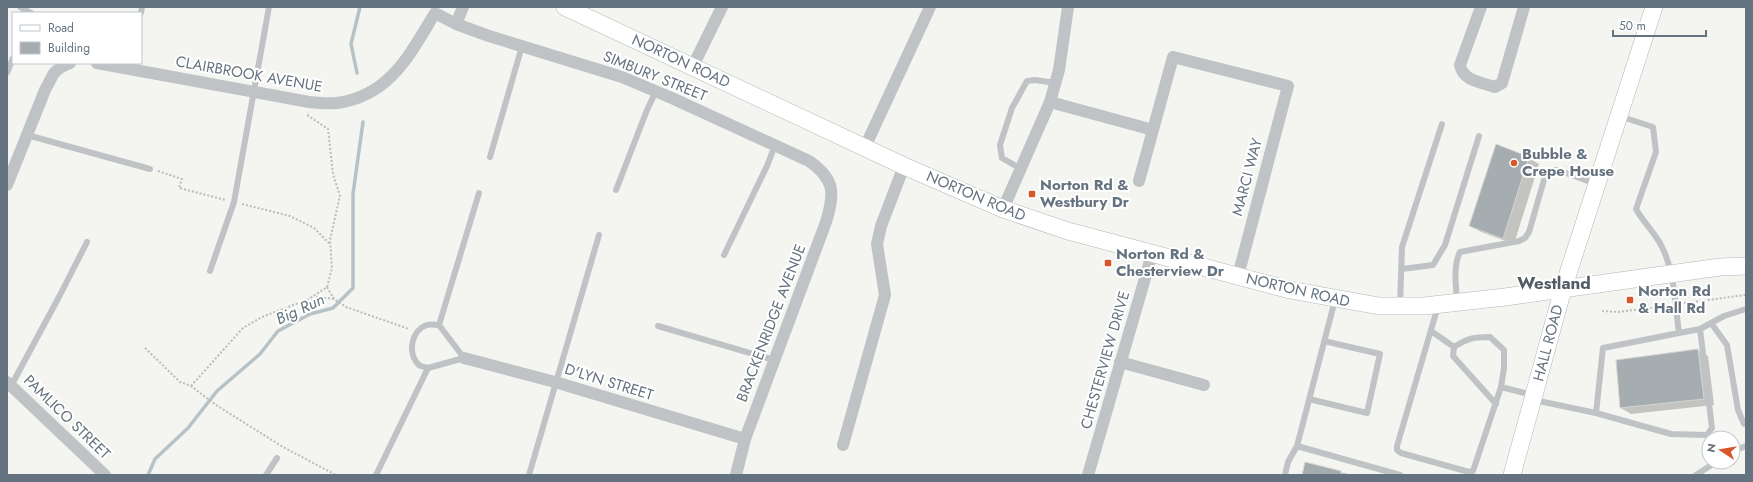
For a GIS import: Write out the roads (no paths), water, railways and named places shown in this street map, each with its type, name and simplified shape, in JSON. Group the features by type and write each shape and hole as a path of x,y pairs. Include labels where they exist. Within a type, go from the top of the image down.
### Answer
{"main road":[{"name":"NORTON ROAD","path":"565,7 904,166 1003,209 1042,223 1152,254 1290,290 1372,305 1400,307 1439,304 1563,289 1720,267 1746,266"},
{"name":"HALL ROAD","path":"1512,475 1563,289 1654,7"}],"street":[{"path":"456,24 463,7"},
{"path":"693,66 722,7"},
{"path":"865,147 930,7"},
{"path":"1003,209 1050,102 1059,70 1068,7"},
{"path":"1481,7 1460,65 1461,72 1465,77 1495,87 1499,86 1502,82 1524,7"},
{"name":"CLAIRBROOK AVENUE","path":"109,64 132,66 253,92 309,102 335,103 349,101 376,89 400,68 435,13 456,24"},
{"name":"SIMBURY STREET","path":"456,24 622,77 656,91 809,161 820,169 830,182"},
{"name":"MARCI WAY","path":"1153,130 1173,57 1288,86 1238,276"},
{"path":"7,185 45,90 54,73 60,67 68,64"},
{"path":"1050,102 1153,130 1139,181"},
{"path":"843,445 885,295 877,244 904,166"},
{"name":"BRACKENRIDGE AVENUE","path":"736,475 745,439 826,222 832,202 830,182"},
{"name":"CHESTERVIEW DRIVE","path":"1088,475 1152,254"},
{"name":"D'LYN STREET","path":"464,358 555,382 745,439"},
{"path":"1120,362 1204,385"},
{"name":"PAMLICO STREET","path":"9,386 105,475"}],"lane":[{"path":"20,7 29,12"},
{"path":"210,271 234,202 269,7"},
{"path":"490,157 522,46"},
{"path":"7,73 12,60"},
{"path":"1021,169 1002,158 1000,145 1012,108 1027,81 1035,80 1056,83"},
{"path":"616,190 646,110 656,91"},
{"path":"1619,116 1653,127 1656,152 1636,209 1642,220 1662,247 1671,274 1679,333"},
{"path":"1400,307 1402,247 1442,124"},
{"path":"27,135 150,169"},
{"path":"1402,269 1433,265 1437,260 1445,245 1479,136"},
{"path":"724,254 767,166 775,145"},
{"path":"1457,302 1456,273 1458,256 1460,252 1519,241 1525,238 1529,232 1546,173 1549,170 1558,170 1597,185"},
{"path":"439,326 479,193"},
{"path":"529,475 599,235"},
{"path":"9,386 60,295 87,242"},
{"path":"1285,475 1288,462 1297,446 1335,299"},
{"path":"1439,304 1396,446 1397,450 1401,453 1469,472 1473,471 1496,404 1501,387 1504,368 1504,350 1490,337 1466,339 1454,347 1453,356 1496,404"},
{"path":"1596,413 1603,348 1700,329 1724,316 1746,309"},
{"path":"1711,323 1727,345 1738,410 1744,424 1746,424"},
{"path":"428,324 439,326 464,358 428,368 420,365 414,356 412,346 418,332 422,327 428,324"},
{"path":"658,326 774,360"},
{"path":"1501,387 1671,434 1707,435 1712,428 1700,329"},
{"path":"1431,330 1454,347"},
{"path":"1310,399 1367,413 1380,354 1324,341"},
{"path":"376,475 428,368"},
{"path":"1297,446 1400,475"},
{"path":"266,475 277,458"},
{"path":"1372,475 1374,468"}],"waterway":[{"name":"Big Run","path":"357,73 351,44 360,7"},
{"name":"Big Run","path":"148,475 155,459 188,428 217,391 260,354 278,331 310,314 333,308 353,288 353,194 363,122"}],"place":[{"name":"Bubble & Crepe House","path":"1514,163"},
{"name":"Norton Rd & Westbury Dr","path":"1032,194"},
{"name":"Norton Rd & Chesterview Dr","path":"1108,263"},
{"name":"Norton Rd & Hall Rd","path":"1630,300"}],"district":[{"name":"Westland","path":"1554,283"}]}
